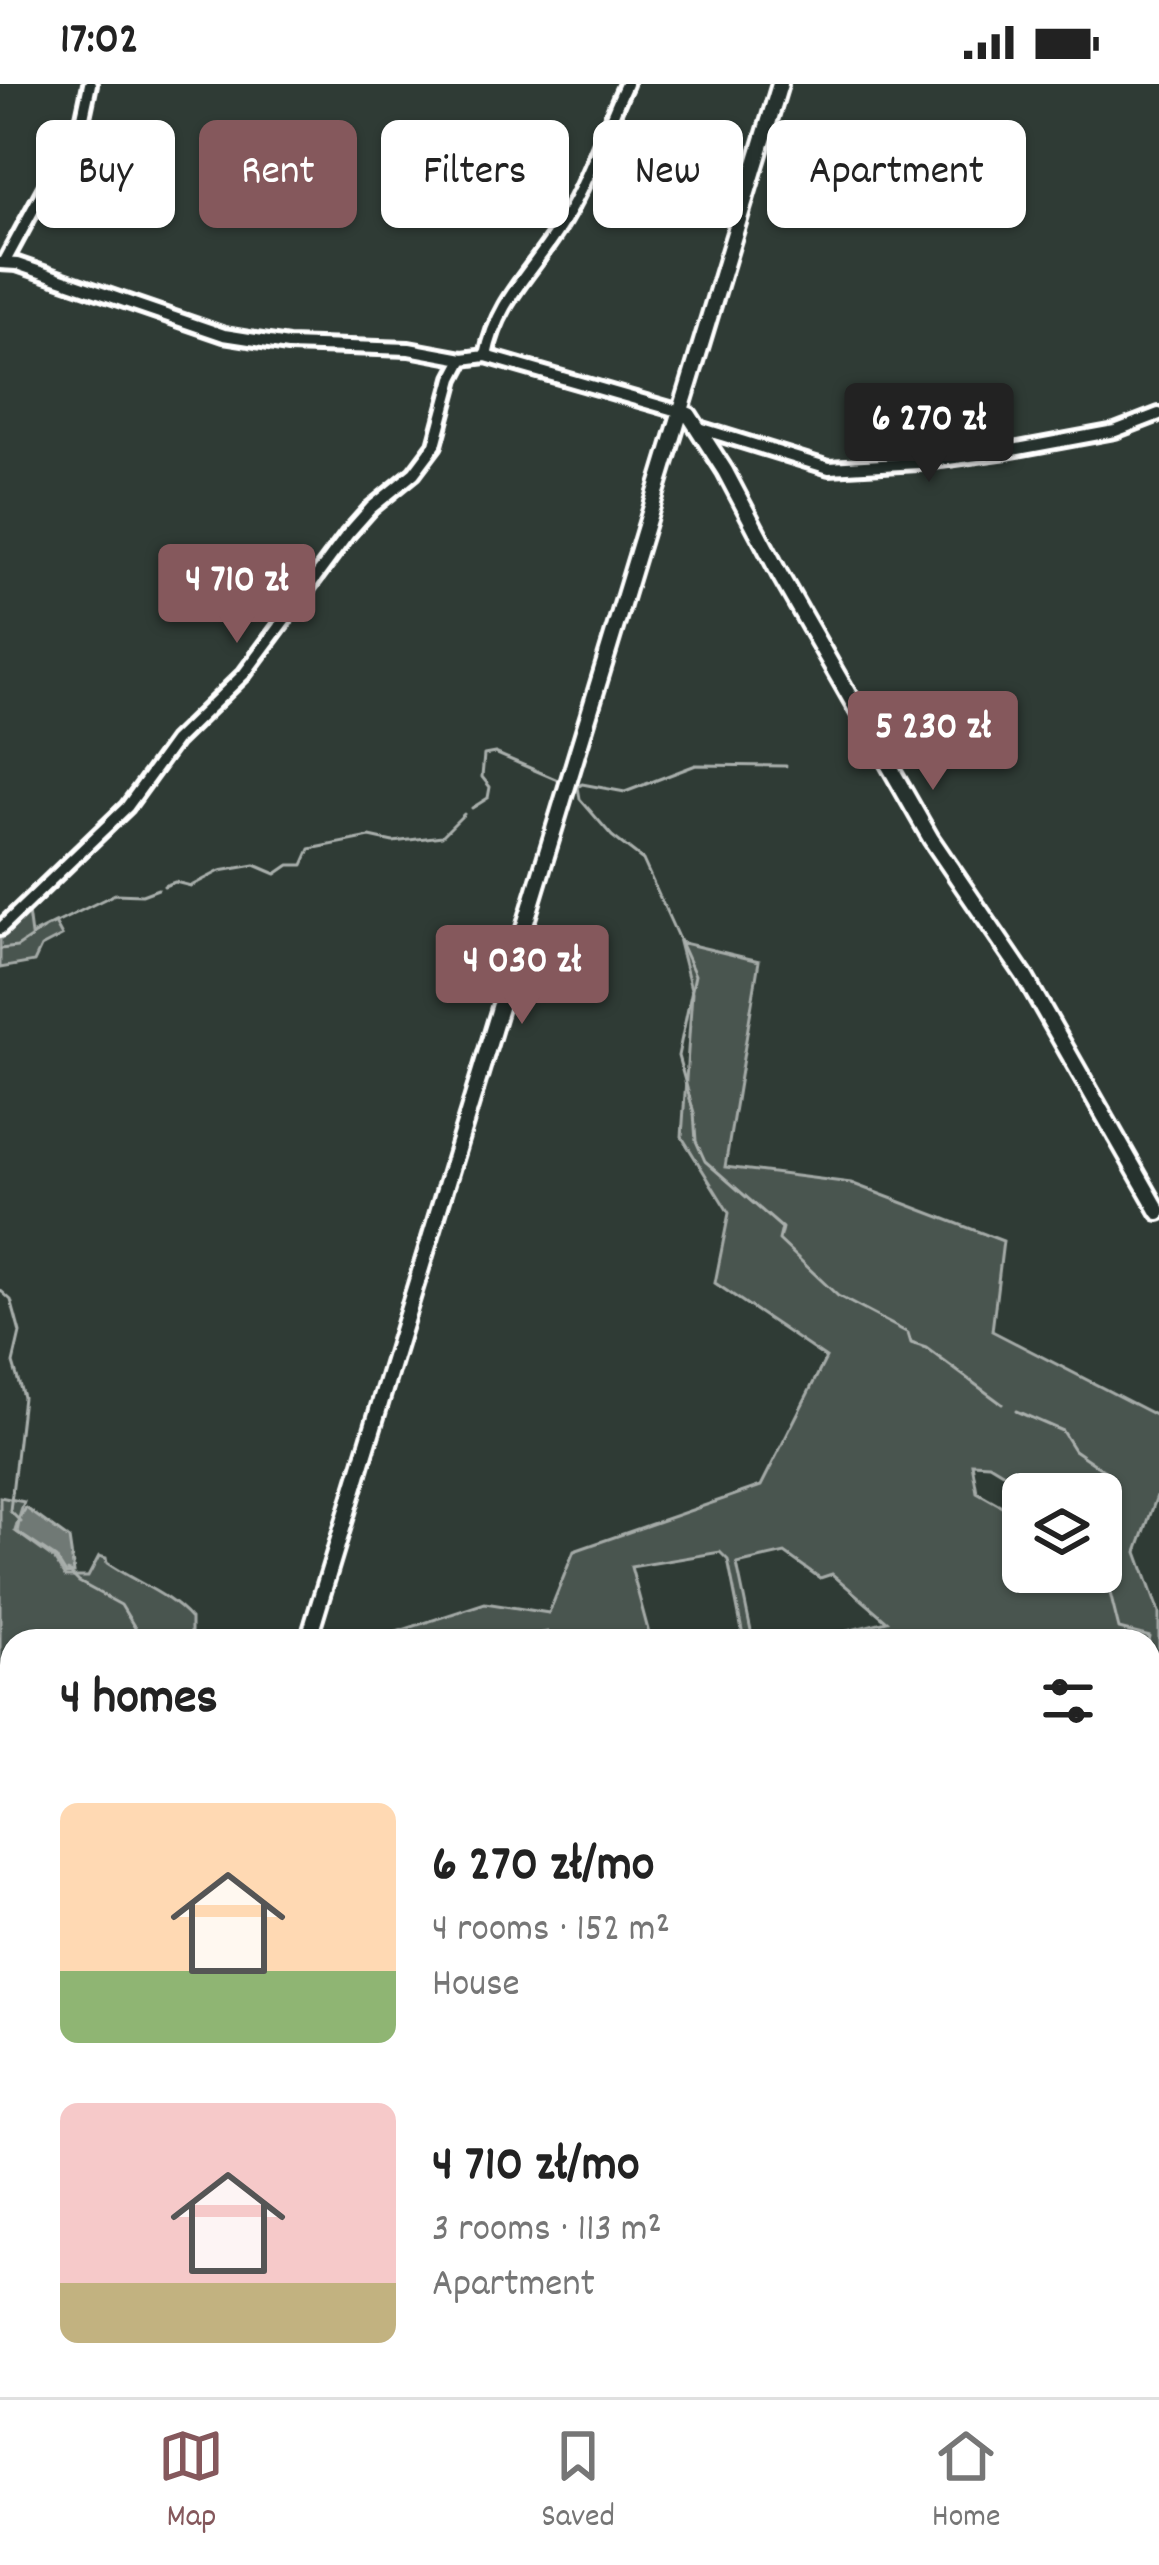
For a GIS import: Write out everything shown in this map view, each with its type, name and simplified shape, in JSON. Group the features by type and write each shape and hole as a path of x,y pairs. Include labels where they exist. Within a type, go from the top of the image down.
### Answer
{"main road":[{"path":"312,1629 780,84"},
{"path":"681,412 699,428 931,839 1025,977 1159,1212"}],"street":[{"path":"90,84 83,117 2,263 17,264 224,335 288,345 409,349 463,359 486,356 681,412"},
{"path":"486,356 499,311 562,224 626,84"},
{"path":"0,929 127,808 175,741 244,674 347,535 414,473 435,445 453,378 463,359"},
{"path":"699,428 829,469 919,464 1007,451 1114,431 1159,414"}],"shaded area":[{"path":"28,912 31,935 55,923 62,936 41,947 34,962 0,968 0,937"},
{"path":"679,942 759,961 725,1167 851,1183 1003,1241 992,1331 1159,1417 1159,1490 1137,1552 1159,1613 1159,1629 855,1629 887,1621 832,1574 820,1578 785,1553 737,1564 751,1629 742,1629 728,1560 720,1552 631,1567 648,1629 405,1629 485,1603 549,1613 574,1551 761,1486 826,1358 715,1283 729,1213 682,1137 692,993"},
{"path":"0,1497 24,1502 15,1531 54,1559 65,1577 88,1577 99,1556 106,1558 191,1619 191,1629 0,1629"},
{"path":"26,1508 69,1539 74,1573 66,1574 56,1558 17,1532"}],"waterway":[{"path":"472,808 488,798 490,787 482,777 484,755 495,753 560,781"},
{"path":"786,766 696,765 625,792 578,787 580,799 612,836 643,860 695,975 678,1056 694,1113 696,1141 705,1161 782,1228 779,1240 838,1296 908,1333 911,1343 926,1348 1002,1404"},
{"path":"164,886 175,882 191,886 220,871 255,865 276,874 289,865 303,865 310,849 370,837 393,842 442,836 464,814"},
{"path":"50,926 115,894 142,895 158,889"},
{"path":"0,949 17,947 44,929"},
{"path":"0,1290 11,1300 20,1333 13,1363 23,1397 10,1511 21,1522"},
{"path":"1016,1411 1062,1431 1074,1450 1106,1472 1109,1505 1102,1528 1109,1546 1109,1589 1119,1629"},
{"path":"68,1571 121,1605 136,1629"}]}
